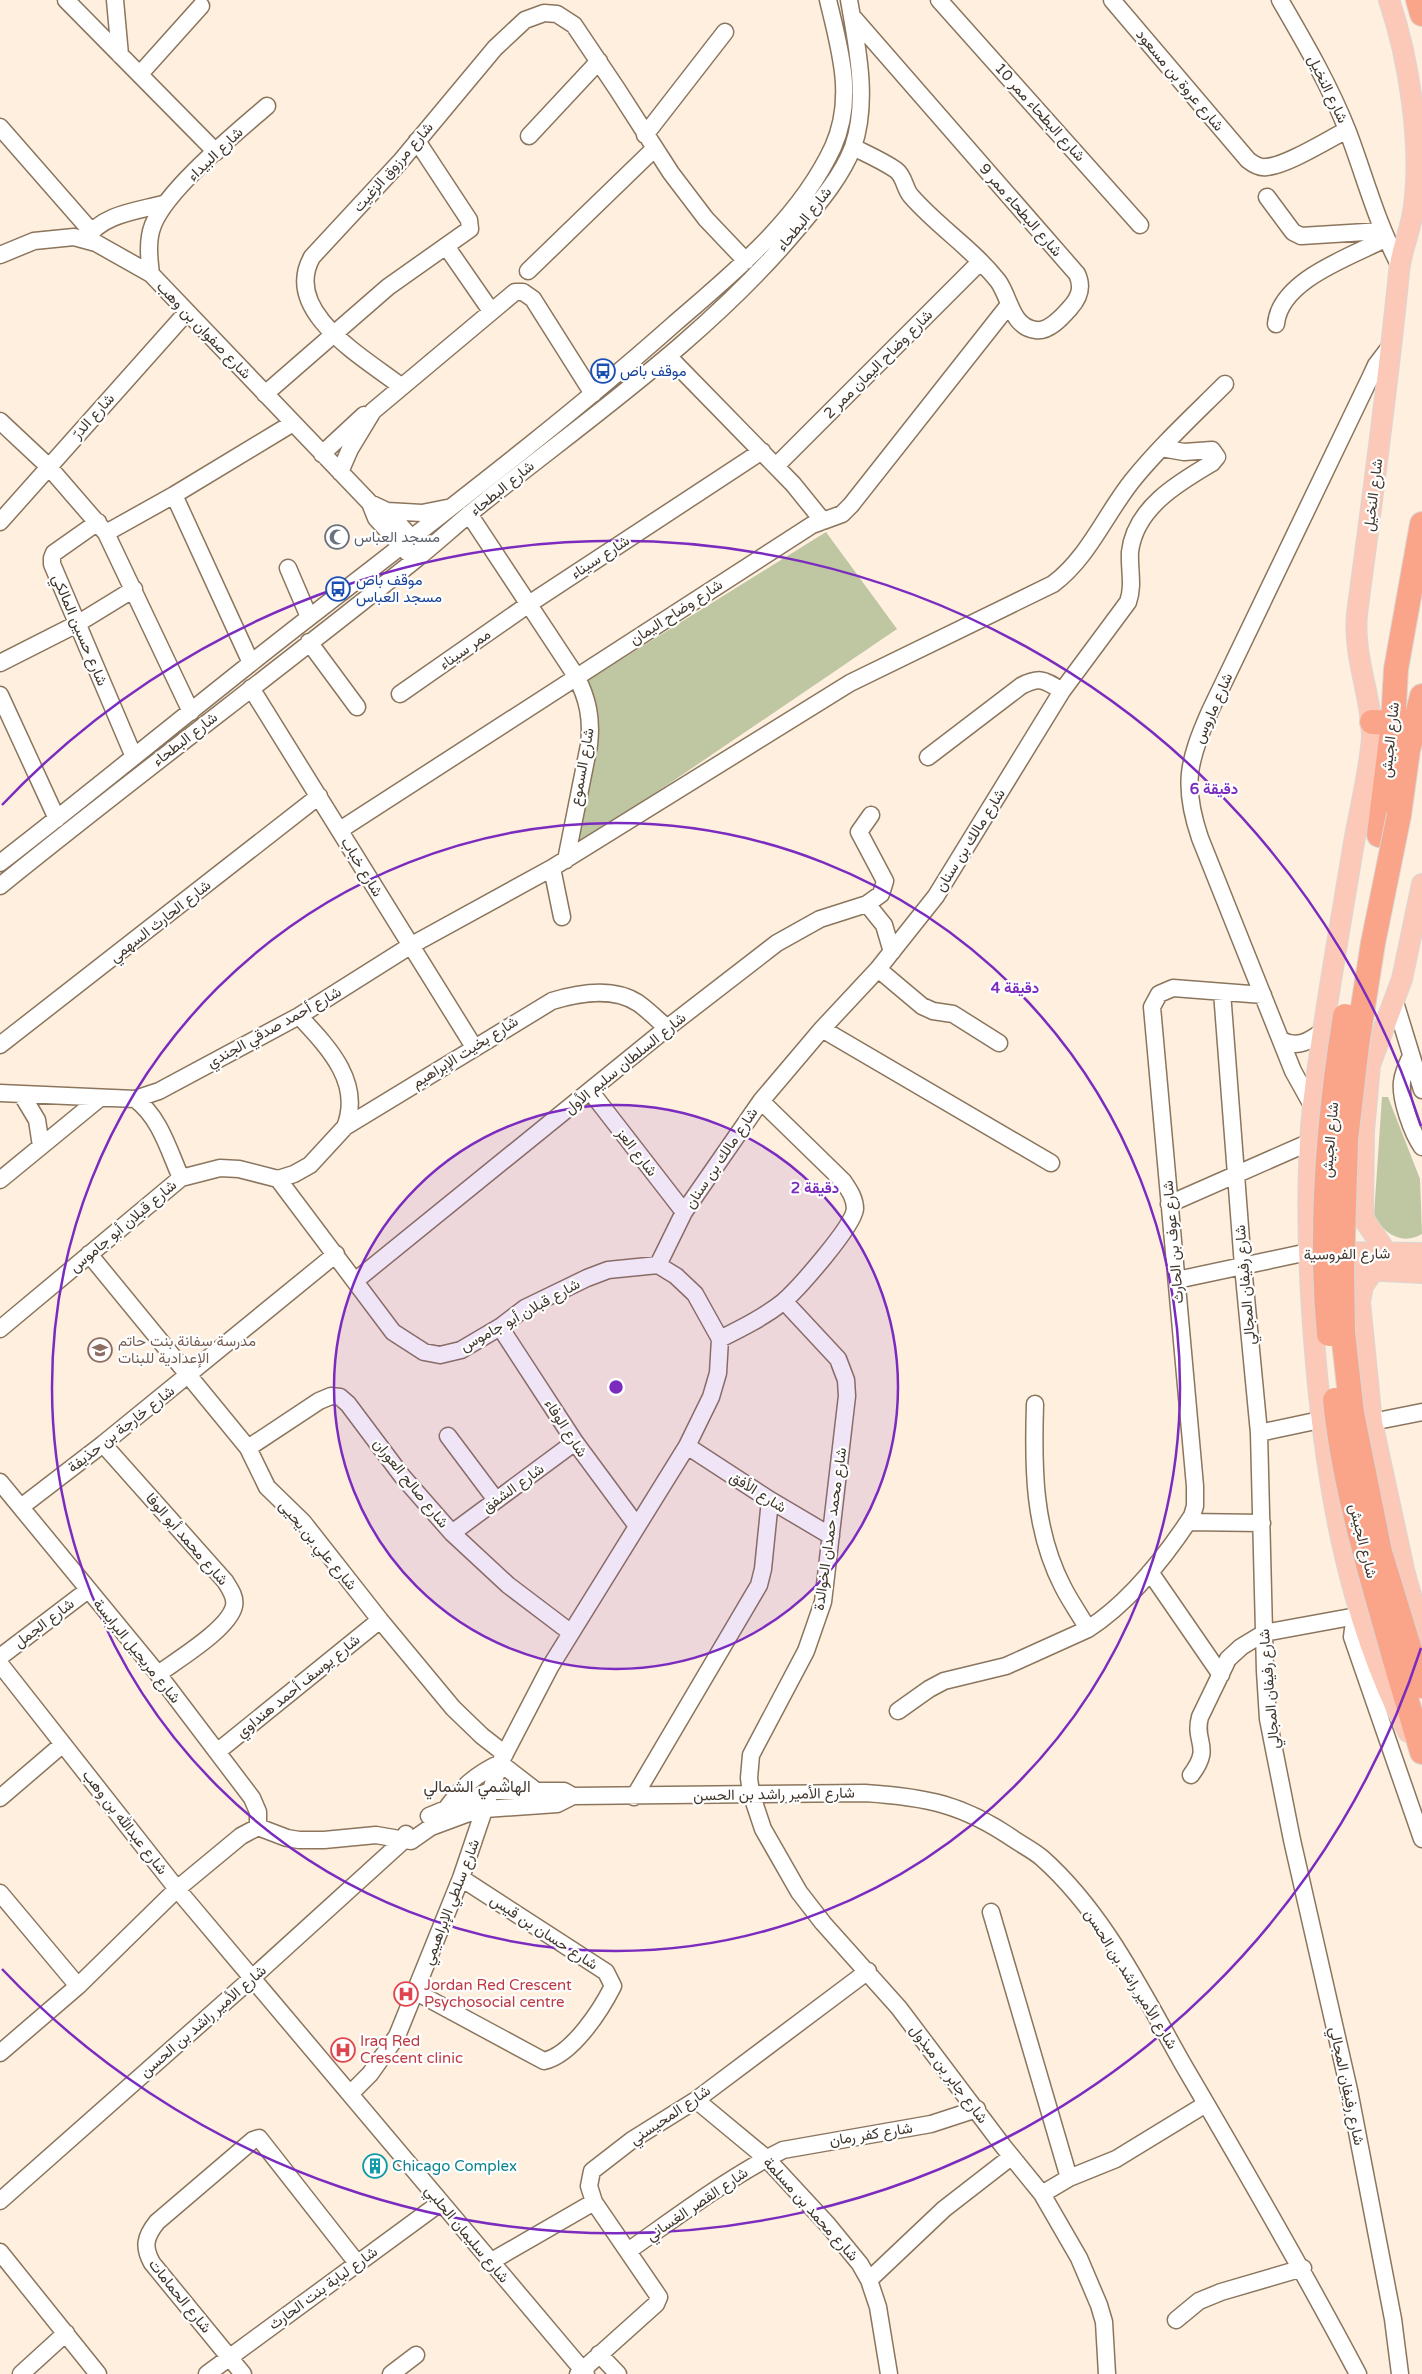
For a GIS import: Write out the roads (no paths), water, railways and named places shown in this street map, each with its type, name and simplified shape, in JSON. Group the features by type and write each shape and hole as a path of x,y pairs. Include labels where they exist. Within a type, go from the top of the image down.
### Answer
{"highway":[{"path":"1418,0 1422,14"},
{"name":"شارع الجيش","path":"1422,524 1396,669 1383,722 1378,835 1357,940 1338,1054 1328,1140 1324,1287 1339,1436 1358,1532 1422,1752"},
{"name":"شارع الجيش","path":"1422,696 1408,750 1399,815 1373,942 1357,1045 1346,1139 1342,1271 1343,1333 1352,1413 1380,1552 1395,1659 1422,1686"}],"main road":[{"name":"شارع النخيل","path":"1389,0 1404,61 1416,144 1414,206 1400,266 1356,627 1358,659 1383,722 1370,754 1323,1031 1310,1142 1308,1260 1320,1420 1338,1521 1363,1617 1395,1659"},
{"path":"1387,1253 1365,1221 1363,1212 1364,1140 1370,1065 1377,1043 1396,1002 1408,955 1422,884"},
{"name":"شارع الفروسية","path":"1308,1260 1387,1253 1422,1253"},
{"name":"شارع الفروسية","path":"1308,1260 1375,1270 1422,1273"},
{"path":"1375,1270 1363,1286 1360,1302 1372,1422 1405,1574 1395,1659 1422,1758"}],"street":[{"path":"66,0 216,152"},
{"path":"115,0 120,55"},
{"name":"شارع البطحاء","path":"0,863 593,394 749,258 790,212 815,180 834,144 841,125 845,105 844,66 828,0"},
{"name":"شارع البطحاء ممر 10","path":"939,0 1140,225"},
{"name":"شارع عروة بن مسعود","path":"1112,0 1248,160 1256,166 1265,167 1280,164 1347,130"},
{"name":"شارع النخيل","path":"1280,0 1327,83 1347,130 1383,235 1400,266"},
{"path":"140,74 202,6"},
{"name":"شارع البطحاء","path":"0,886 98,806 420,556 469,514 668,356 726,305 766,266 814,210 834,182 853,147 859,118 860,75 850,8"},
{"name":"شارع البطحاء ممر 9","path":"850,8 1077,274 1081,283 1080,293 1075,302 1052,325 1036,330 1027,327 1008,306 1002,287 980,262 909,194 902,175 853,147"},
{"name":"شارع مرزوق الزغيت","path":"402,387 334,334 308,302 304,286 308,263 317,250 417,141 484,60 531,16 544,13 563,17 574,25 599,61 654,150 700,212 749,258 766,266"},
{"path":"645,135 725,32"},
{"path":"529,136 599,61"},
{"name":"شارع البيداء","path":"151,274 148,254 152,227 163,204 267,106"},
{"path":"0,127 88,235"},
{"path":"265,394 388,287 466,233 470,227 470,222 417,141"},
{"path":"528,270 654,150"},
{"path":"1267,197 1293,232 1301,236 1383,235"},
{"name":"شارع البيداء","path":"88,235 106,220 163,204"},
{"name":"شارع صفوان بن وهب","path":"0,255 34,241 56,237 88,235 151,274 370,503 387,512 407,542 420,556"},
{"path":"1276,324 1280,306 1294,290 1311,277 1383,235"},
{"path":"446,246 491,311"},
{"name":"شارع وضاح اليمان ممر 2","path":"776,466 980,262"},
{"path":"322,454 359,419 373,412 515,292 527,294 536,303 593,394"},
{"name":"شارع وضاح اليمان","path":"340,830 812,525 842,514 1008,306"},
{"name":"شارع الدرّ","path":"0,522 187,312"},
{"name":"شارع ماروس","path":"1313,1107 1298,1084 1262,996 1192,814 1188,785 1190,766 1196,743 1210,711 1376,364 1392,344"},
{"path":"668,356 762,451 823,521"},
{"path":"410,946 566,860 850,683 1053,584 1076,562 1109,511 1161,448 1225,384"},
{"path":"1365,389 1376,387 1386,392"},
{"path":"340,472 350,449 373,412"},
{"path":"0,421 48,466 102,527 134,589 191,712"},
{"name":"شارع حسين المالكي","path":"134,757 77,624 52,558 54,553 102,527 174,495 293,423"},
{"name":"شارع مالك بن سنان","path":"658,1265 684,1212 760,1101 822,1029 878,969 936,896 1062,691 1128,602 1132,592 1130,552 1134,536 1141,522 1169,491 1216,461 1217,457 1212,450 1184,452 1161,448"},
{"name":"شارع سيناء","path":"529,604 762,451"},
{"path":"174,495 252,663"},
{"name":"شارع صفوان بن وهب","path":"370,503 376,518 407,542"},
{"path":"387,512 422,513 452,506"},
{"path":"469,514 529,604"},
{"path":"288,568 309,617"},
{"path":"0,663 77,624 134,589"},
{"name":"شارع السموع","path":"529,604 576,676 588,702 591,729 566,860"},
{"name":"ممر سيناء","path":"400,694 529,604"},
{"path":"309,642 357,707"},
{"path":"928,757 1021,686 1033,679 1043,680 1062,691"},
{"name":"شارع خباب","path":"251,688 474,1046"},
{"path":"0,695 57,819"},
{"name":"شارع الحارث السهمي","path":"0,1045 319,796"},
{"path":"871,815 860,828 860,836 882,875 885,888 881,894 867,904 884,925 892,952"},
{"path":"552,868 562,918"},
{"name":"شارع السلطان سليم الأول","path":"355,1281 591,1092 667,1028 777,943 798,930 828,916 867,904"},
{"name":"شارع أحمد صدقي الجندي","path":"135,1099 158,1091 300,1016 410,946"},
{"path":"878,969 922,1006 933,1011 953,1014 999,1043"},
{"name":"شارع عوف بن الحارث","path":"898,1711 929,1689 944,1682 1006,1666 1088,1629 1114,1610 1150,1572 1188,1522 1195,1506 1196,1496 1152,1007 1160,994 1173,988 1262,996"},
{"name":"شارع رفيفان المجالي","path":"1222,992 1242,1266 1259,1433 1268,1719 1276,1767 1349,2090 1393,2319 1400,2374"},
{"name":"شارع بخيت الإبراهيم","path":"278,1179 294,1174 310,1165 345,1127 533,1010 568,996 599,993 625,996 638,1002 667,1028"},
{"path":"1396,1002 1422,1090"},
{"path":"300,1016 326,1046 344,1074 349,1092 350,1116 345,1127"},
{"path":"822,1029 1051,1163"},
{"path":"1281,1040 1292,1044 1303,1044 1323,1031"},
{"path":"1411,1056 1403,1076 1402,1094 1414,1132 1422,1147"},
{"name":"شارع العز","path":"591,1092 684,1212"},
{"path":"0,1093 135,1099 146,1108 155,1121 181,1178"},
{"path":"22,1095 38,1120 41,1146"},
{"path":"0,1180 100,1098"},
{"path":"720,1339 766,1314 784,1301 849,1225 855,1209 852,1193 843,1181 760,1101"},
{"path":"1170,1204 1310,1142"},
{"name":"شارع قبلان أبو جاموس","path":"0,1329 181,1178 220,1168 239,1169 278,1179 393,1332 424,1352 440,1355 461,1350 500,1327 525,1308 608,1270 658,1265"},
{"name":"شارع علي بن يحيى","path":"89,1254 248,1448 267,1487 303,1522 380,1620 453,1708 535,1790"},
{"name":"شارع خارجة بن حذيفة","path":"21,1507 188,1376 336,1254"},
{"name":"شارع الفروسية","path":"1177,1280 1242,1266 1308,1260"},
{"path":"490,1791 503,1758 570,1632 687,1446 711,1397 721,1352 720,1339 695,1294 676,1276 658,1265"},
{"name":"شارع محمد حمدان الخوالدة","path":"751,1793 749,1778 751,1755 806,1650 823,1602 847,1396 846,1380 838,1359 784,1301"},
{"name":"شارع الوفاء","path":"500,1327 575,1442 637,1526"},
{"name":"شارع صالح العوران","path":"248,1448 319,1401 331,1396 340,1397 356,1414 420,1498 452,1533 508,1585 570,1632"},
{"path":"1035,1404 1034,1482 1043,1536 1063,1587 1088,1629"},
{"path":"1372,1422 1422,1412"},
{"path":"1259,1433 1320,1420"},
{"path":"448,1436 496,1500"},
{"name":"شارع الشفق","path":"452,1533 575,1442"},
{"name":"شارع محمد أبو الوفا","path":"103,1444 225,1581 233,1595 234,1606 228,1618 218,1629 158,1674"},
{"name":"شارع الأفق","path":"687,1446 770,1500 831,1536"},
{"name":"شارع مريحيل البرايسة","path":"0,1482 158,1674 256,1805 259,1820 254,1829"},
{"path":"634,1796 759,1585 763,1569 770,1500"},
{"path":"1188,1522 1262,1523"},
{"path":"1150,1572 1221,1675"},
{"name":"شارع الجمل","path":"0,1657 88,1590"},
{"path":"1191,1775 1202,1756 1199,1728 1200,1717 1232,1654 1264,1633 1363,1617"},
{"name":"شارع يوسف أحمد هنداوي","path":"217,1752 380,1620"},
{"path":"1395,1659 1422,1839"},
{"name":"شارع عبدالله بن وهب","path":"0,1664 177,1889 252,1978"},
{"path":"0,1798 63,1744"},
{"path":"446,1809 462,1788 478,1774 503,1758"},
{"name":"شارع الأمير راشد بن الحسن","path":"0,2201 252,1978 404,1840 410,1830 420,1820 490,1791 564,1790 573,1796"},
{"name":"شارع سلطي الإبراهيمي","path":"350,2094 384,2056 397,2036 461,1878 490,1791"},
{"name":"شارع جابر بن مبذول","path":"751,1793 763,1829 798,1892 823,1923 868,1971 899,2008 1042,2194 1079,2258 1100,2305 1104,2322 1107,2374"},
{"name":"شارع الأمير راشد بن الحسن","path":"404,1840 411,1841 430,1826 485,1809 558,1804 573,1796 864,1793 908,1796 945,1803 974,1815 1041,1857 1070,1886 1104,1930 1302,2268 1358,2374"},
{"path":"0,2053 78,1986 177,1889 254,1829 299,1840 324,1840 376,1835 404,1840"},
{"name":"شارع حسان بن قيس","path":"416,1992 544,2061 552,2059 569,2046 598,2014 613,1986 606,1972 461,1878"},
{"path":"0,1893 78,1986"},
{"path":"991,1912 1069,2178"},
{"name":"شارع المحيسني","path":"599,2354 656,2304 659,2297 594,2202 589,2186 592,2171 632,2140 696,2100 868,1971"},
{"name":"شارع سليمان الحلبي","path":"252,1978 582,2373"},
{"name":"شارع محمد بن مسلمة","path":"696,2100 766,2158 828,2225 860,2264 870,2280 878,2307 889,2374"},
{"path":"1042,2194 1069,2178 1116,2159 1206,2104"},
{"name":"شارع كفر رمان","path":"766,2158 793,2146 908,2129 948,2120 976,2109"},
{"name":"شارع الحمامات","path":"243,2374 152,2263 145,2245 148,2233 157,2222 256,2138 261,2140 357,2263"},
{"path":"870,2280 944,2209 1012,2157"},
{"name":"شارع القصر الغساني","path":"628,2251 766,2158"},
{"path":"490,2262 594,2202"},
{"name":"شارع لبابة بنت الحارث","path":"208,2374 440,2203"},
{"path":"0,2252 98,2374"},
{"path":"1176,2320 1199,2301 1302,2268"},
{"path":"21,2374 66,2333"},
{"path":"582,2373 599,2354 618,2374"},
{"path":"391,2374 416,2355"}],"place":[{"name":"موقف باص","path":"603,371"},
{"name":"مسجد العباس","path":"337,537"},
{"name":"موقف باص مسجد العباس","path":"338,589"},
{"name":"مدرسة سفانة بنت حاتم الإعدادية للبنات","path":"100,1350"},
{"name":"Jordan Red Crescent Psychosocial centre","path":"406,1994"},
{"name":"Iraq Red Crescent clinic","path":"343,2050"},
{"name":"Chicago Complex","path":"375,2166"}],"district":[{"name":"الهاشمي الشمالي","path":"477,1787"}]}
